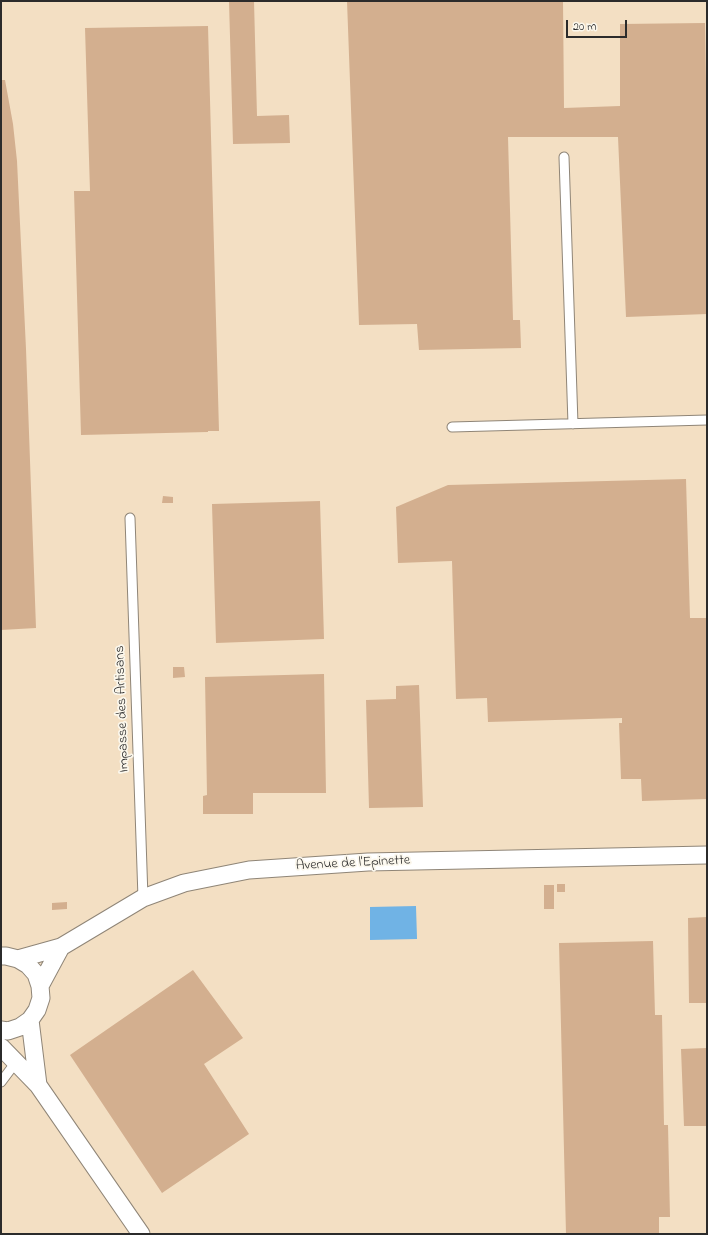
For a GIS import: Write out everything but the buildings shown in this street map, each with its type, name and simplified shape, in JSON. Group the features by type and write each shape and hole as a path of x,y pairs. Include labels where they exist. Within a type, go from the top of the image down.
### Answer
{"street":[{"name":"Avenue de l'Epinette","path":"18,959 60,946 143,898 184,883 249,870 368,862 707,855"},
{"path":"40,986 60,946"},
{"path":"1,956 18,959 28,965 36,974 40,986 40,998 37,1010 30,1020 20,1027 8,1031 1,1030"},
{"path":"30,1020 38,1086"},
{"path":"1,1047 38,1086 141,1234"}],"lane":[{"path":"564,157 573,424"},
{"path":"452,427 707,420"},
{"name":"Impasse des Artisans","path":"130,518 143,898"},
{"path":"1,1082 16,1062"}],"water":[{"path":"416,906 417,939 370,940 370,907"}]}
